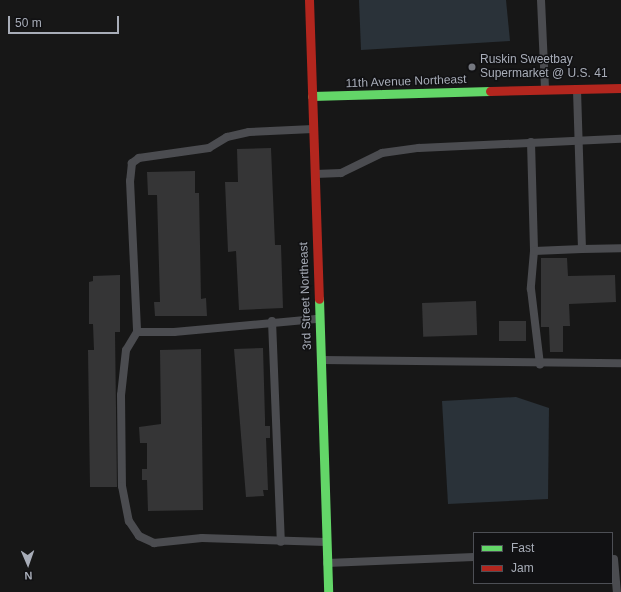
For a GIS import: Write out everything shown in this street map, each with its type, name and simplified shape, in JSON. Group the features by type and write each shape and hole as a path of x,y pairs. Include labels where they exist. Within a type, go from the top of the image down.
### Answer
{"street":[{"name":"3rd Street Northeast","path":"309,0 328,592"},
{"name":"11th Avenue Northeast","path":"312,96 621,88"}],"lane":[{"path":"541,0 545,90"},
{"path":"577,89 582,249"},
{"path":"313,129 249,132 227,137 209,148 139,158 132,163 130,181 137,332 126,350 120,395 122,486 129,521 139,536 154,543 202,538 281,542 326,542"},
{"path":"314,174 341,173 382,153 531,142 621,139"},
{"path":"531,142 534,250 532,316 540,364"},
{"path":"534,250 621,248"},
{"path":"137,332 174,332 272,321 319,319"},
{"path":"272,321 281,542"},
{"path":"320,360 540,364 621,363"},
{"path":"327,563 473,557"},
{"path":"616,559 618,592"}],"shaded area":[{"path":"359,0 506,0 510,41 361,50"},
{"path":"516,397 549,408 548,499 448,504 442,401"}],"building":[{"path":"271,148 275,245 281,245 283,308 239,310 236,251 228,252 225,182 238,182 237,149"},
{"path":"195,171 195,193 199,193 201,299 206,298 207,316 155,316 154,302 160,302 157,195 148,195 147,172"},
{"path":"541,258 567,258 568,276 615,275 616,302 569,304 570,326 563,326 563,352 550,352 549,327 541,327"},
{"path":"120,275 120,332 115,332 117,487 90,487 88,350 94,350 93,324 89,324 89,282 93,281 93,276"},
{"path":"476,301 477,335 423,337 422,303"},
{"path":"499,321 526,321 526,341 499,341"},
{"path":"263,348 265,426 270,426 270,438 266,438 268,490 263,490 264,496 246,497 234,349"},
{"path":"201,349 203,510 148,511 147,480 142,480 142,469 147,469 147,443 140,443 139,427 161,424 160,350"}],"traffic: fast":[{"path":"312,96 490,91"},
{"path":"319,299 328,592"}],"traffic: jam":[{"path":"309,0 319,299"},
{"path":"490,91 621,88"}],"place":[{"name":"Ruskin Sweetbay Supermarket @ U.S. 41","path":"472,67"}]}
